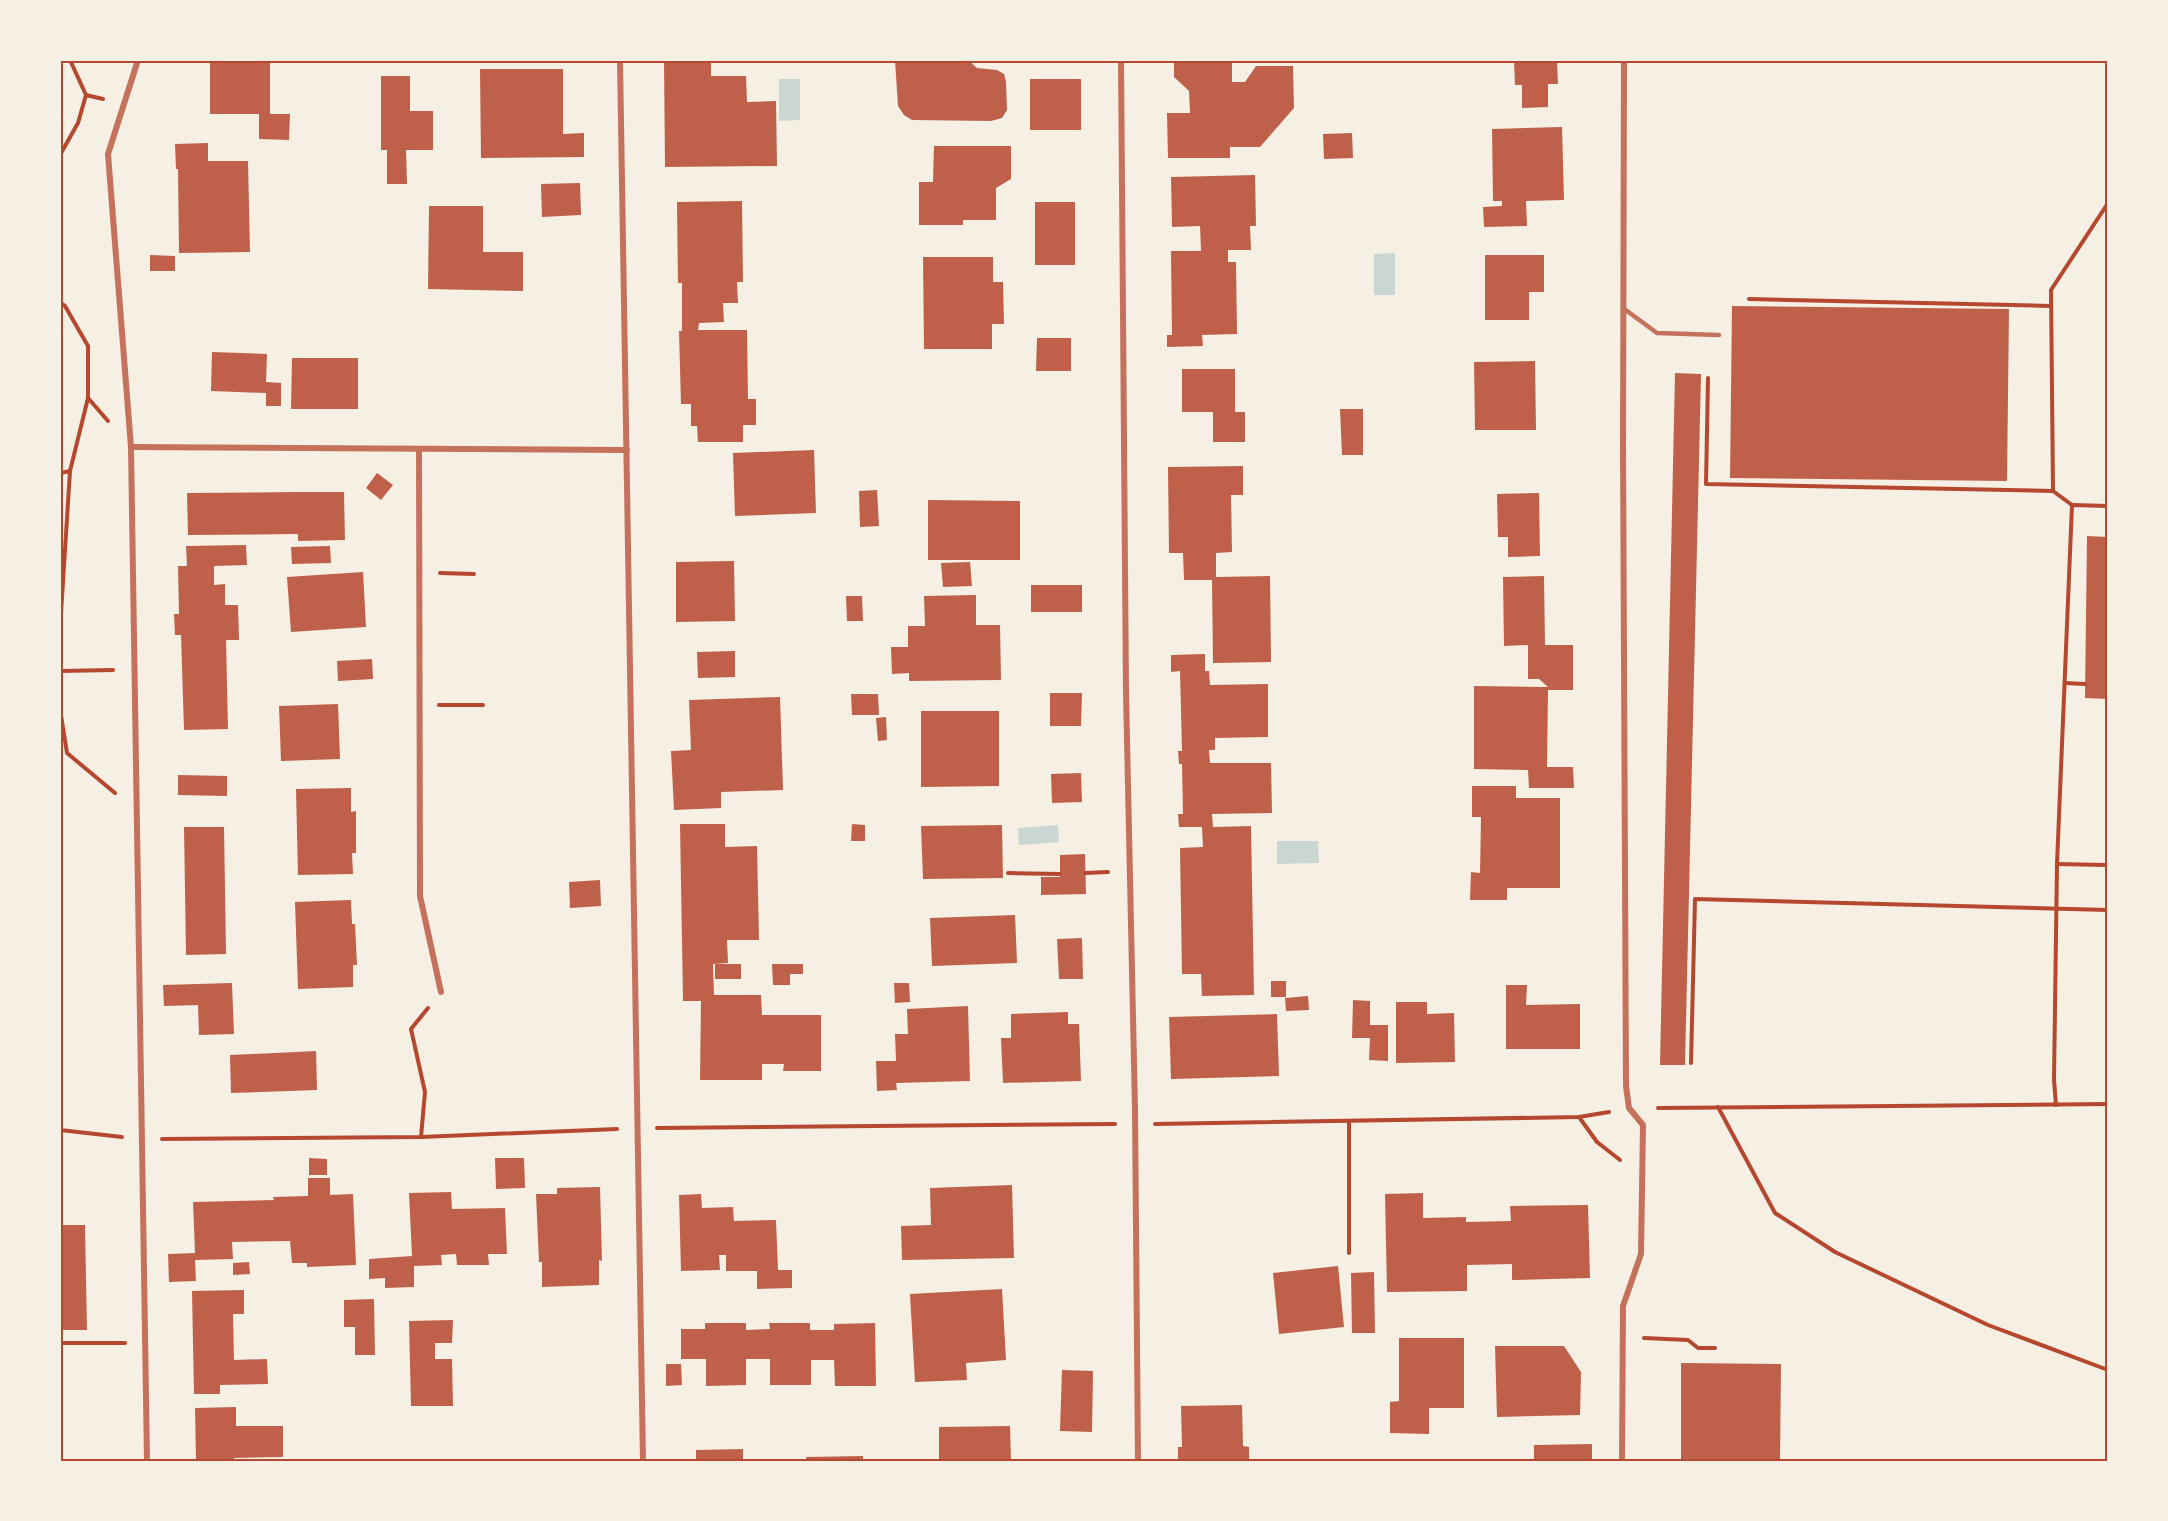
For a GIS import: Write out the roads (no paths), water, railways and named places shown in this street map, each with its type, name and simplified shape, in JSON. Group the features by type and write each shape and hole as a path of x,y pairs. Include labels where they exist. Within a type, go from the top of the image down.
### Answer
{"street":[{"path":"138,60 108,154 131,447 140,1139 147,1461"},
{"path":"620,60 643,1461"},
{"path":"1121,60 1126,693 1135,1124 1138,1461"},
{"path":"1622,1461 1623,1306 1641,1254 1643,1125 1629,1108 1626,1075 1624,60"},
{"path":"131,447 627,450"},
{"path":"419,449 420,896 441,992"}],"lane":[{"path":"1623,308 1657,333 1719,335"}]}
